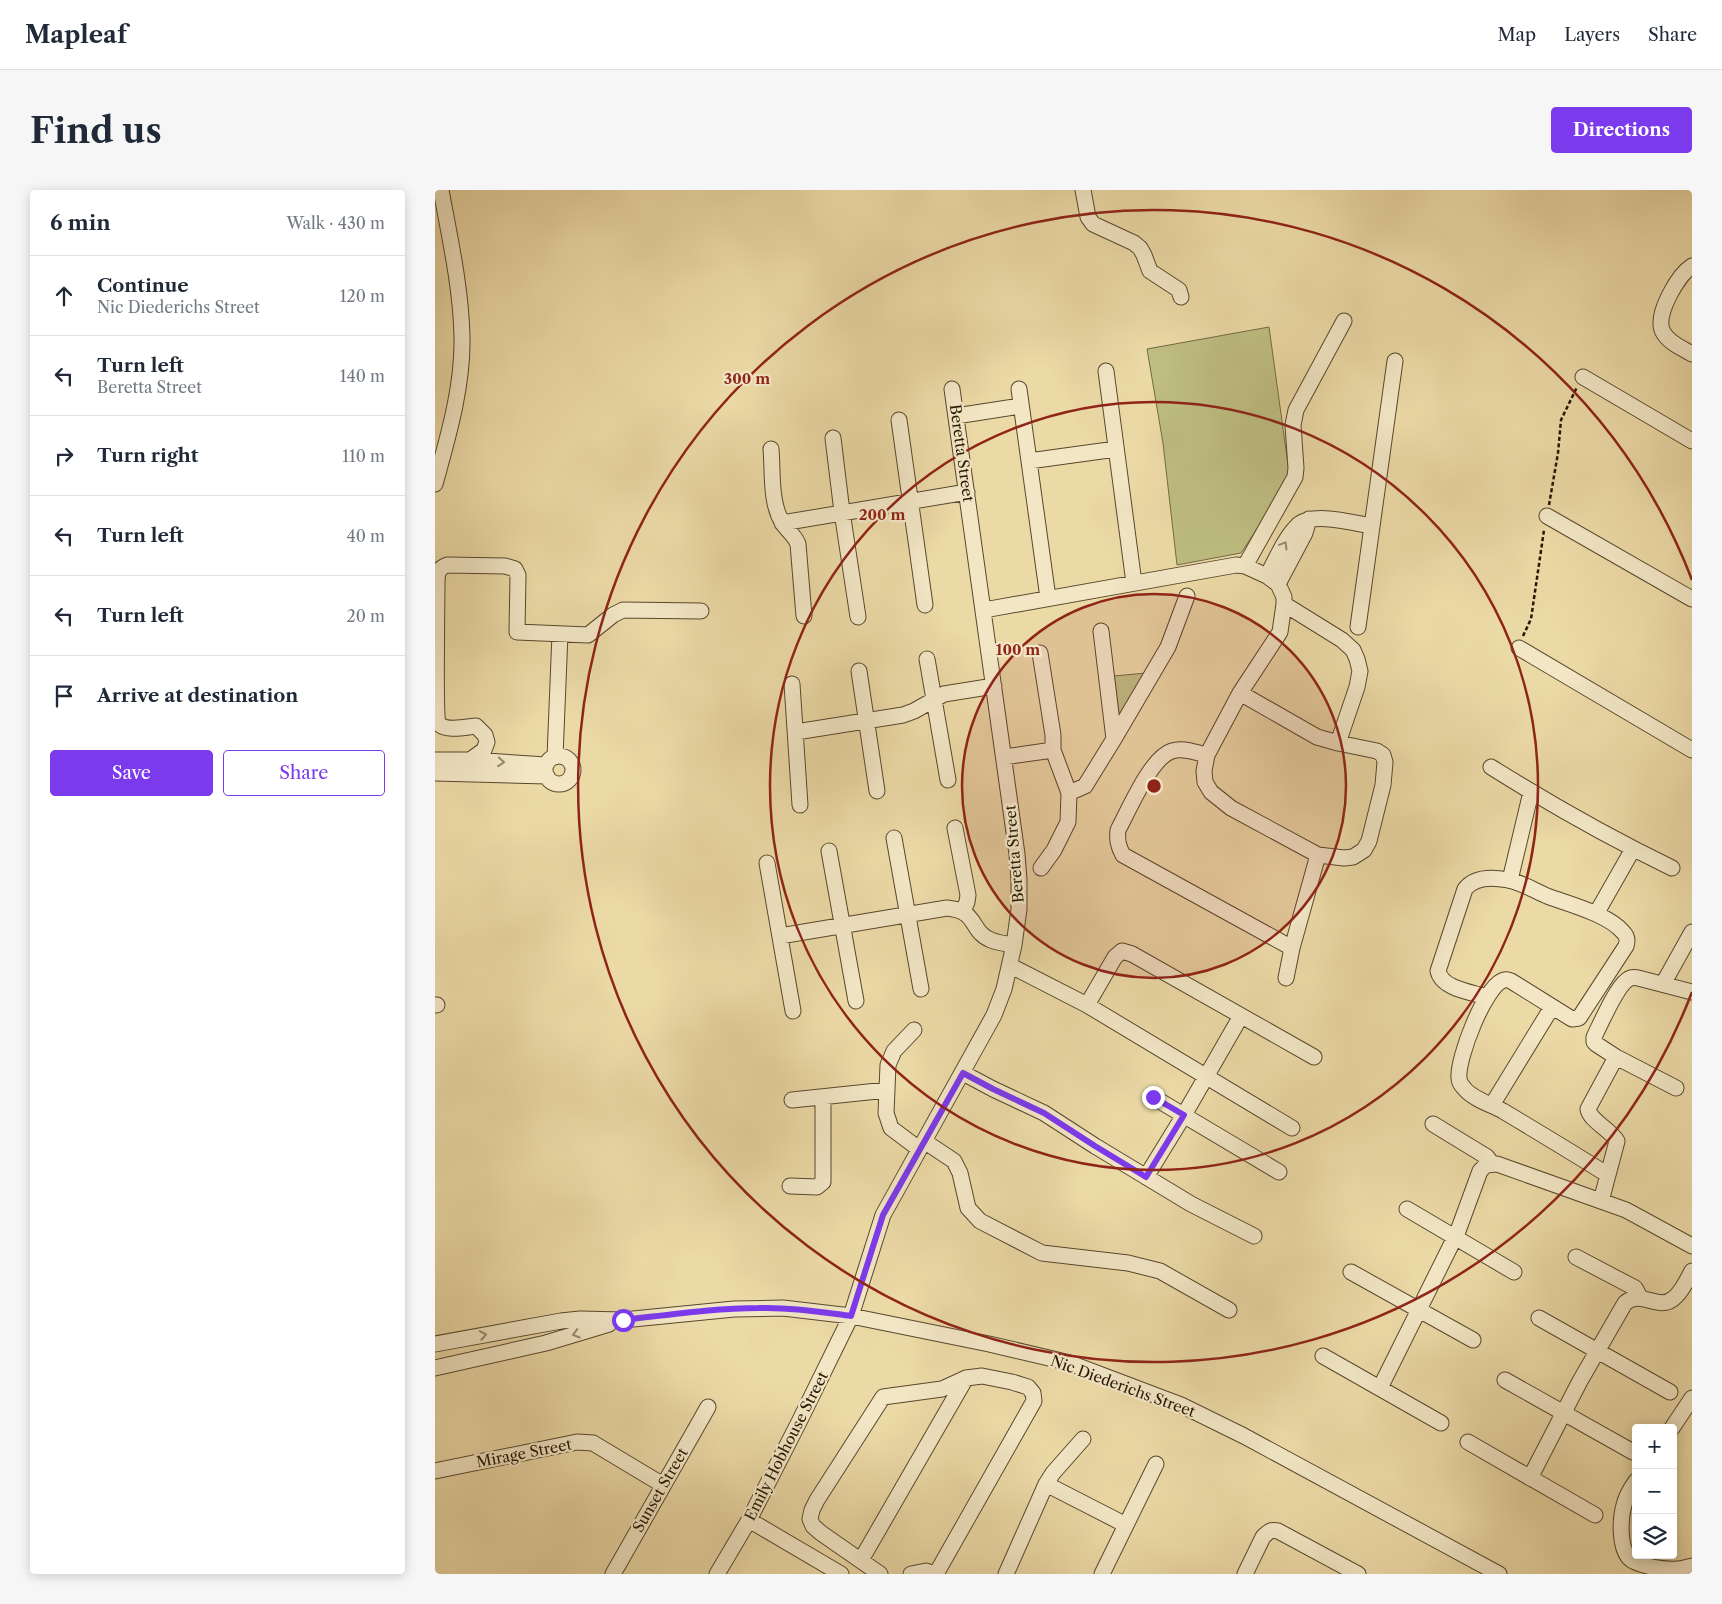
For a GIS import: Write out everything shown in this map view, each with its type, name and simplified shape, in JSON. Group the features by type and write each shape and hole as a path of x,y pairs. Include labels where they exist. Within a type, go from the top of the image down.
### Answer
{"street":[{"path":"435,484 454,408 462,340 461,306 441,190"},
{"path":"1083,190 1088,218 1093,224 1141,248 1150,271 1179,290 1181,297"},
{"path":"1692,266 1687,269 1671,292 1662,313 1661,322 1665,336 1692,354"},
{"path":"1245,566 1295,477 1293,425 1296,410 1344,322"},
{"path":"1358,627 1395,361"},
{"path":"1106,371 1135,583"},
{"path":"1583,377 1692,441"},
{"name":"Beretta Street","path":"851,1316 883,1215 994,1015 1011,966 1019,909 1019,880 1004,757 952,389"},
{"path":"1019,390 1048,598"},
{"path":"956,416 1021,406"},
{"path":"899,420 925,605"},
{"path":"833,438 858,617"},
{"path":"771,449 775,495 782,523 795,537 798,544 804,616"},
{"path":"1029,461 1116,449"},
{"path":"782,523 967,492"},
{"path":"1547,516 1692,599"},
{"path":"1272,580 1296,526 1309,519 1327,519 1373,526"},
{"path":"470,760 484,750 487,742 485,735 476,726 446,727 440,725 437,721 437,583 438,570 442,567 447,565 511,566 515,569 518,575 517,632 588,636 613,615 623,610 701,610"},
{"path":"984,610 1236,565 1245,566 1272,580 1284,597 1280,632 1240,693 1207,755 1204,771 1205,782 1211,792 1231,808 1318,854 1344,858 1353,857 1364,850 1369,840 1383,785 1385,762 1383,755 1377,751 1360,746 1338,743 1317,737 1240,693"},
{"path":"1069,793 1085,786 1114,739 1168,647 1187,596"},
{"path":"1284,604 1341,640 1353,650 1357,659 1360,671 1357,687 1338,743"},
{"path":"1101,631 1114,739"},
{"path":"549,766 560,634"},
{"path":"1519,648 1692,750"},
{"path":"1041,653 1053,735 1053,750 1069,793 1068,822 1054,850 1041,868"},
{"path":"927,659 948,780"},
{"path":"859,671 877,791"},
{"path":"793,684 801,805"},
{"path":"795,732 903,715 944,694 994,686"},
{"path":"1207,755 1181,749 1173,750 1164,755 1147,776 1118,830 1119,847 1123,855 1292,948"},
{"path":"1004,757 1053,750"},
{"path":"435,760 470,760 549,766"},
{"path":"435,773 549,766"},
{"path":"1491,767 1531,792 1633,849 1672,868"},
{"path":"1509,880 1531,792"},
{"path":"955,828 967,895 967,902 963,911"},
{"path":"894,838 921,989"},
{"path":"1596,914 1633,849"},
{"path":"829,851 856,1001"},
{"path":"1286,978 1292,948 1318,854"},
{"path":"767,863 793,1011"},
{"path":"1487,997 1442,981 1438,971 1465,889 1472,882 1484,878 1509,880 1596,914 1614,924 1623,932 1627,938 1626,946 1579,1018 1572,1019 1511,981 1506,980 1497,984 1487,997 1471,1028 1463,1052 1459,1079 1469,1094 1534,1129 1608,1175"},
{"path":"780,936 947,908 963,911 990,940 1015,945"},
{"path":"1663,984 1692,932"},
{"path":"1087,1005 1115,957 1122,951 1132,954 1315,1057"},
{"path":"1011,966 1087,1005 1292,1128"},
{"path":"1676,1088 1616,1056 1596,1044 1594,1040 1621,986 1628,978 1632,977 1692,992"},
{"path":"1492,1105 1552,1007"},
{"path":"1146,1177 1241,1016"},
{"path":"914,1030 894,1051 888,1065 886,1113 891,1128 954,1161 960,1173 968,1208 980,1221 1042,1254 1128,1263 1160,1271 1229,1310"},
{"path":"1601,1201 1617,1141 1613,1134 1591,1115 1588,1109 1616,1056"},
{"path":"963,1073 1044,1113 1191,1204 1254,1236"},
{"path":"792,1100 887,1090"},
{"path":"790,1186 817,1186 823,1182 823,1097"},
{"path":"1153,1097 1279,1172"},
{"path":"1433,1124 1487,1157 1492,1164"},
{"path":"1380,1388 1456,1236 1480,1171 1486,1165 1492,1164 1561,1185 1635,1214 1692,1246"},
{"path":"1407,1208 1514,1272"},
{"path":"1670,1302 1692,1251"},
{"path":"1576,1257 1635,1288 1640,1297"},
{"path":"1530,1478 1580,1381 1625,1303 1632,1298 1640,1297 1663,1303 1670,1302 1678,1295 1692,1271"},
{"path":"1351,1272 1473,1340"},
{"name":"Nic Diederichs Street","path":"435,1344 580,1319 623,1320 734,1309 783,1308 851,1316 989,1344 1069,1363 1181,1405 1244,1436 1499,1574"},
{"name":"Emily Hobhouse Street","path":"717,1574 749,1520 851,1316"},
{"path":"1539,1318 1670,1392"},
{"name":"Nic Diederichs Street","path":"435,1368 546,1343 623,1320"},
{"path":"1323,1356 1441,1423"},
{"path":"880,1574 821,1534 813,1526 810,1519 811,1510 883,1397 942,1389 966,1378 982,1376 1028,1387 1033,1393 1035,1401 935,1574 926,1572 911,1574"},
{"path":"861,1560 966,1378"},
{"path":"1505,1380 1632,1451"},
{"path":"1675,1424 1690,1404"},
{"name":"Sunset Street","path":"613,1574 708,1407"},
{"path":"1006,1574 1045,1484 1083,1439"},
{"name":"Mirage Street","path":"435,1471 577,1442 593,1443 663,1485"},
{"path":"1468,1442 1595,1514"},
{"path":"1102,1574 1156,1464"},
{"path":"1045,1484 1126,1525"},
{"path":"1632,1487 1623,1507 1622,1541 1627,1556 1642,1565 1677,1570 1692,1566"},
{"path":"749,1520 841,1574"},
{"path":"1245,1574 1263,1537 1273,1530 1358,1574"}],"shaded area":[{"path":"1269,327 1289,472 1271,508 1241,553 1177,565 1163,443 1147,349"},
{"path":"1146,673 1119,715 1114,676"}],"route":[{"path":"623,1320 760,1308 783,1308 851,1316 883,1215 963,1073 1044,1113 1146,1177 1184,1115 1153,1097"}]}
